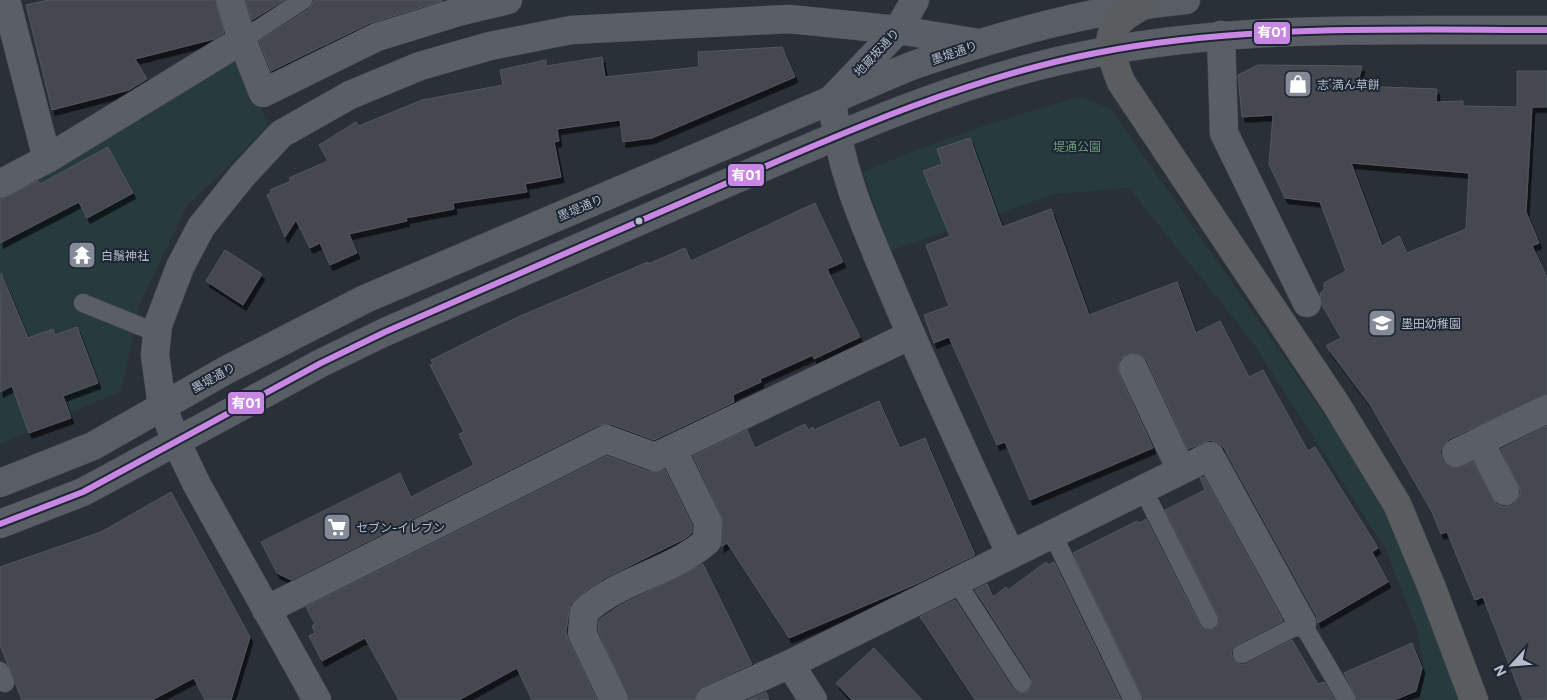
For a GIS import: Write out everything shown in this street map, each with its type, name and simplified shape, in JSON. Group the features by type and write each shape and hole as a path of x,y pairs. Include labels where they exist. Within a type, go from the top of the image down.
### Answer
{"highway":[{"path":"1144,5 1126,15 1115,25 1111,36 1111,50 1121,82 1336,404 1396,504 1432,588 1474,700"}],"main road":[{"name":"墨堤通り","path":"0,483 93,446 236,364 365,299 911,66 1033,27 1144,5 1186,0"},
{"path":"0,524 83,492 177,443 321,363 385,332 836,136 990,80 1043,65 1111,50 1171,40 1221,35 1272,32 1547,30"}],"street":[{"path":"6,0 47,159"},
{"path":"230,0 242,40 263,92 377,38 458,12 508,0"},
{"name":"地蔵坂通り","path":"832,99 898,30 915,0"},
{"path":"317,700 266,610 177,443 162,406 155,355 157,333 180,267 201,226 242,176 281,134 350,96 428,63 490,46 571,30 785,10 979,43"},
{"path":"1221,35 1224,133 1308,303"},
{"path":"0,184 47,159 242,40"},
{"path":"832,99 836,136 853,198 911,335 1010,553"},
{"path":"266,610 606,439 655,457 911,335"},
{"path":"1133,368 1181,470"},
{"path":"1456,453 1547,409"},
{"path":"1480,442 1505,491"},
{"path":"614,700 582,633 584,612 597,600 693,554 707,541 708,522 672,449"},
{"path":"710,700 790,664 1010,553 1210,456 1302,623"},
{"path":"790,664 813,700"}],"lane":[{"path":"242,40 302,0"},
{"path":"83,303 157,333"},
{"path":"1142,489 1209,620"},
{"path":"1052,533 1133,700"},
{"path":"956,581 1022,683"},
{"path":"1242,654 1302,623 1346,700"}],"green space":[{"name":"白鬚神社","path":"237,59 269,126 187,206 140,303 121,391 0,444 0,195"},
{"name":"堤通公園","path":"1080,97 1110,108 1393,513 1480,700 1420,700 1425,671 1417,628 1386,550 1251,340 1129,188 1055,194 890,251 863,172 916,150 970,131"}],"building":[{"path":"48,0 215,0 224,33 214,39 135,59 147,79 129,90 52,110 26,5"},
{"path":"246,0 284,0 252,20"},
{"path":"314,0 442,1 370,23 271,71 259,41 309,9"},
{"path":"782,47 795,77 652,138 623,142 620,120 557,129 559,141 554,142 561,177 525,184 527,192 453,203 454,209 406,218 407,221 349,234 357,253 330,265 320,243 310,248 296,220 285,237 267,195 271,193 270,190 291,181 289,178 328,161 319,145 356,122 359,126 422,100 503,85 500,70 546,60 546,66 602,57 605,77 699,67 698,52"},
{"path":"1258,65 1362,66 1357,86 1437,89 1436,102 1463,101 1463,106 1517,107 1517,71 1547,71 1547,107 1532,107 1526,212 1539,243 1532,246 1547,277 1547,394 1449,439 1443,445 1440,452 1442,460 1447,466 1454,468 1473,462 1496,504 1504,507 1512,505 1518,499 1521,491 1501,449 1547,426 1547,700 1523,700 1483,597 1475,600 1447,532 1441,534 1432,512 1371,406 1326,346 1341,338 1322,305 1320,293 1324,290 1324,283 1346,271 1320,202 1285,198 1269,164 1273,115 1242,117 1238,75","holes":["1351,163 1469,173 1466,229 1407,253 1399,236 1382,246"]},
{"path":"970,138 1002,227 1051,209 1089,315 1177,282 1196,333 1220,321 1249,377 1263,370 1308,451 1315,447 1378,548 1372,552 1388,582 1318,623 1316,615 1224,448 1210,440 1188,449 1147,361 1135,353 1127,354 1120,359 1118,366 1119,374 1153,448 1030,500 1005,442 997,445 949,337 934,343 924,315 949,306 926,245 950,236 923,171 942,164 937,149"},
{"path":"108,147 133,193 87,218 79,202 0,243 0,200 38,181 40,184"},
{"path":"815,203 843,262 827,269 860,337 814,359 813,355 760,379 761,382 733,395 734,402 654,440 611,424 599,425 291,580 277,573 261,542 400,473 411,497 474,465 459,434 464,432 430,365 433,364 431,360 518,317 648,262 648,264 685,248 691,261"},
{"path":"225,250 262,274 243,305 206,281"},
{"path":"1,273 28,338 53,329 55,335 77,327 98,383 63,396 71,418 29,433 12,386 0,392"},
{"path":"879,401 900,448 925,438 975,555 916,584 789,638 727,543 721,547 722,516 693,456 747,430 755,448 805,424 808,430 813,427 814,430"},
{"path":"607,456 650,472 665,470 692,525 692,533 684,539 605,578 570,604 566,632 597,700 532,700 517,668 459,700 399,700 365,638 322,661 309,636 315,633 312,626 315,624 306,607"},
{"path":"1204,477 1283,621 1237,645 1231,653 1233,659 1241,665 1246,664 1292,640 1318,684 1324,682 1335,700 1144,700 1073,553 1137,521 1140,523 1146,519 1200,625 1208,631 1214,629 1220,621 1218,615 1165,510 1205,490 1200,478"},
{"path":"171,492 250,637 231,700 205,700 194,678 152,700 22,700 0,645 0,567 101,532"},
{"path":"1046,562 1048,565 1054,562 1121,700 975,700 920,617 955,600 1013,689 1018,693 1027,692 1032,687 1031,677 975,590 987,584 993,597 1006,587 1008,590"},
{"path":"703,564 752,664 704,686 697,691 695,700 629,700 598,630 599,620 621,605"},
{"path":"1412,643 1422,668 1416,691 1394,700 1358,700 1344,673"},
{"path":"874,648 922,700 852,700 836,683"},
{"path":"766,692 769,700 748,700"}],"transit line":[{"name":"有01","path":"0,524 83,492 321,363 385,332 817,144 954,91 1048,64 1096,53 1208,37 1321,31 1547,30"}],"place":[{"name":"志 ゙満ん草餅","path":"1298,84"},
{"name":"白鬚神社","path":"82,255"},
{"name":"墨田幼稚園","path":"1382,323"},
{"name":"セブン-イレブン","path":"337,527"}]}
